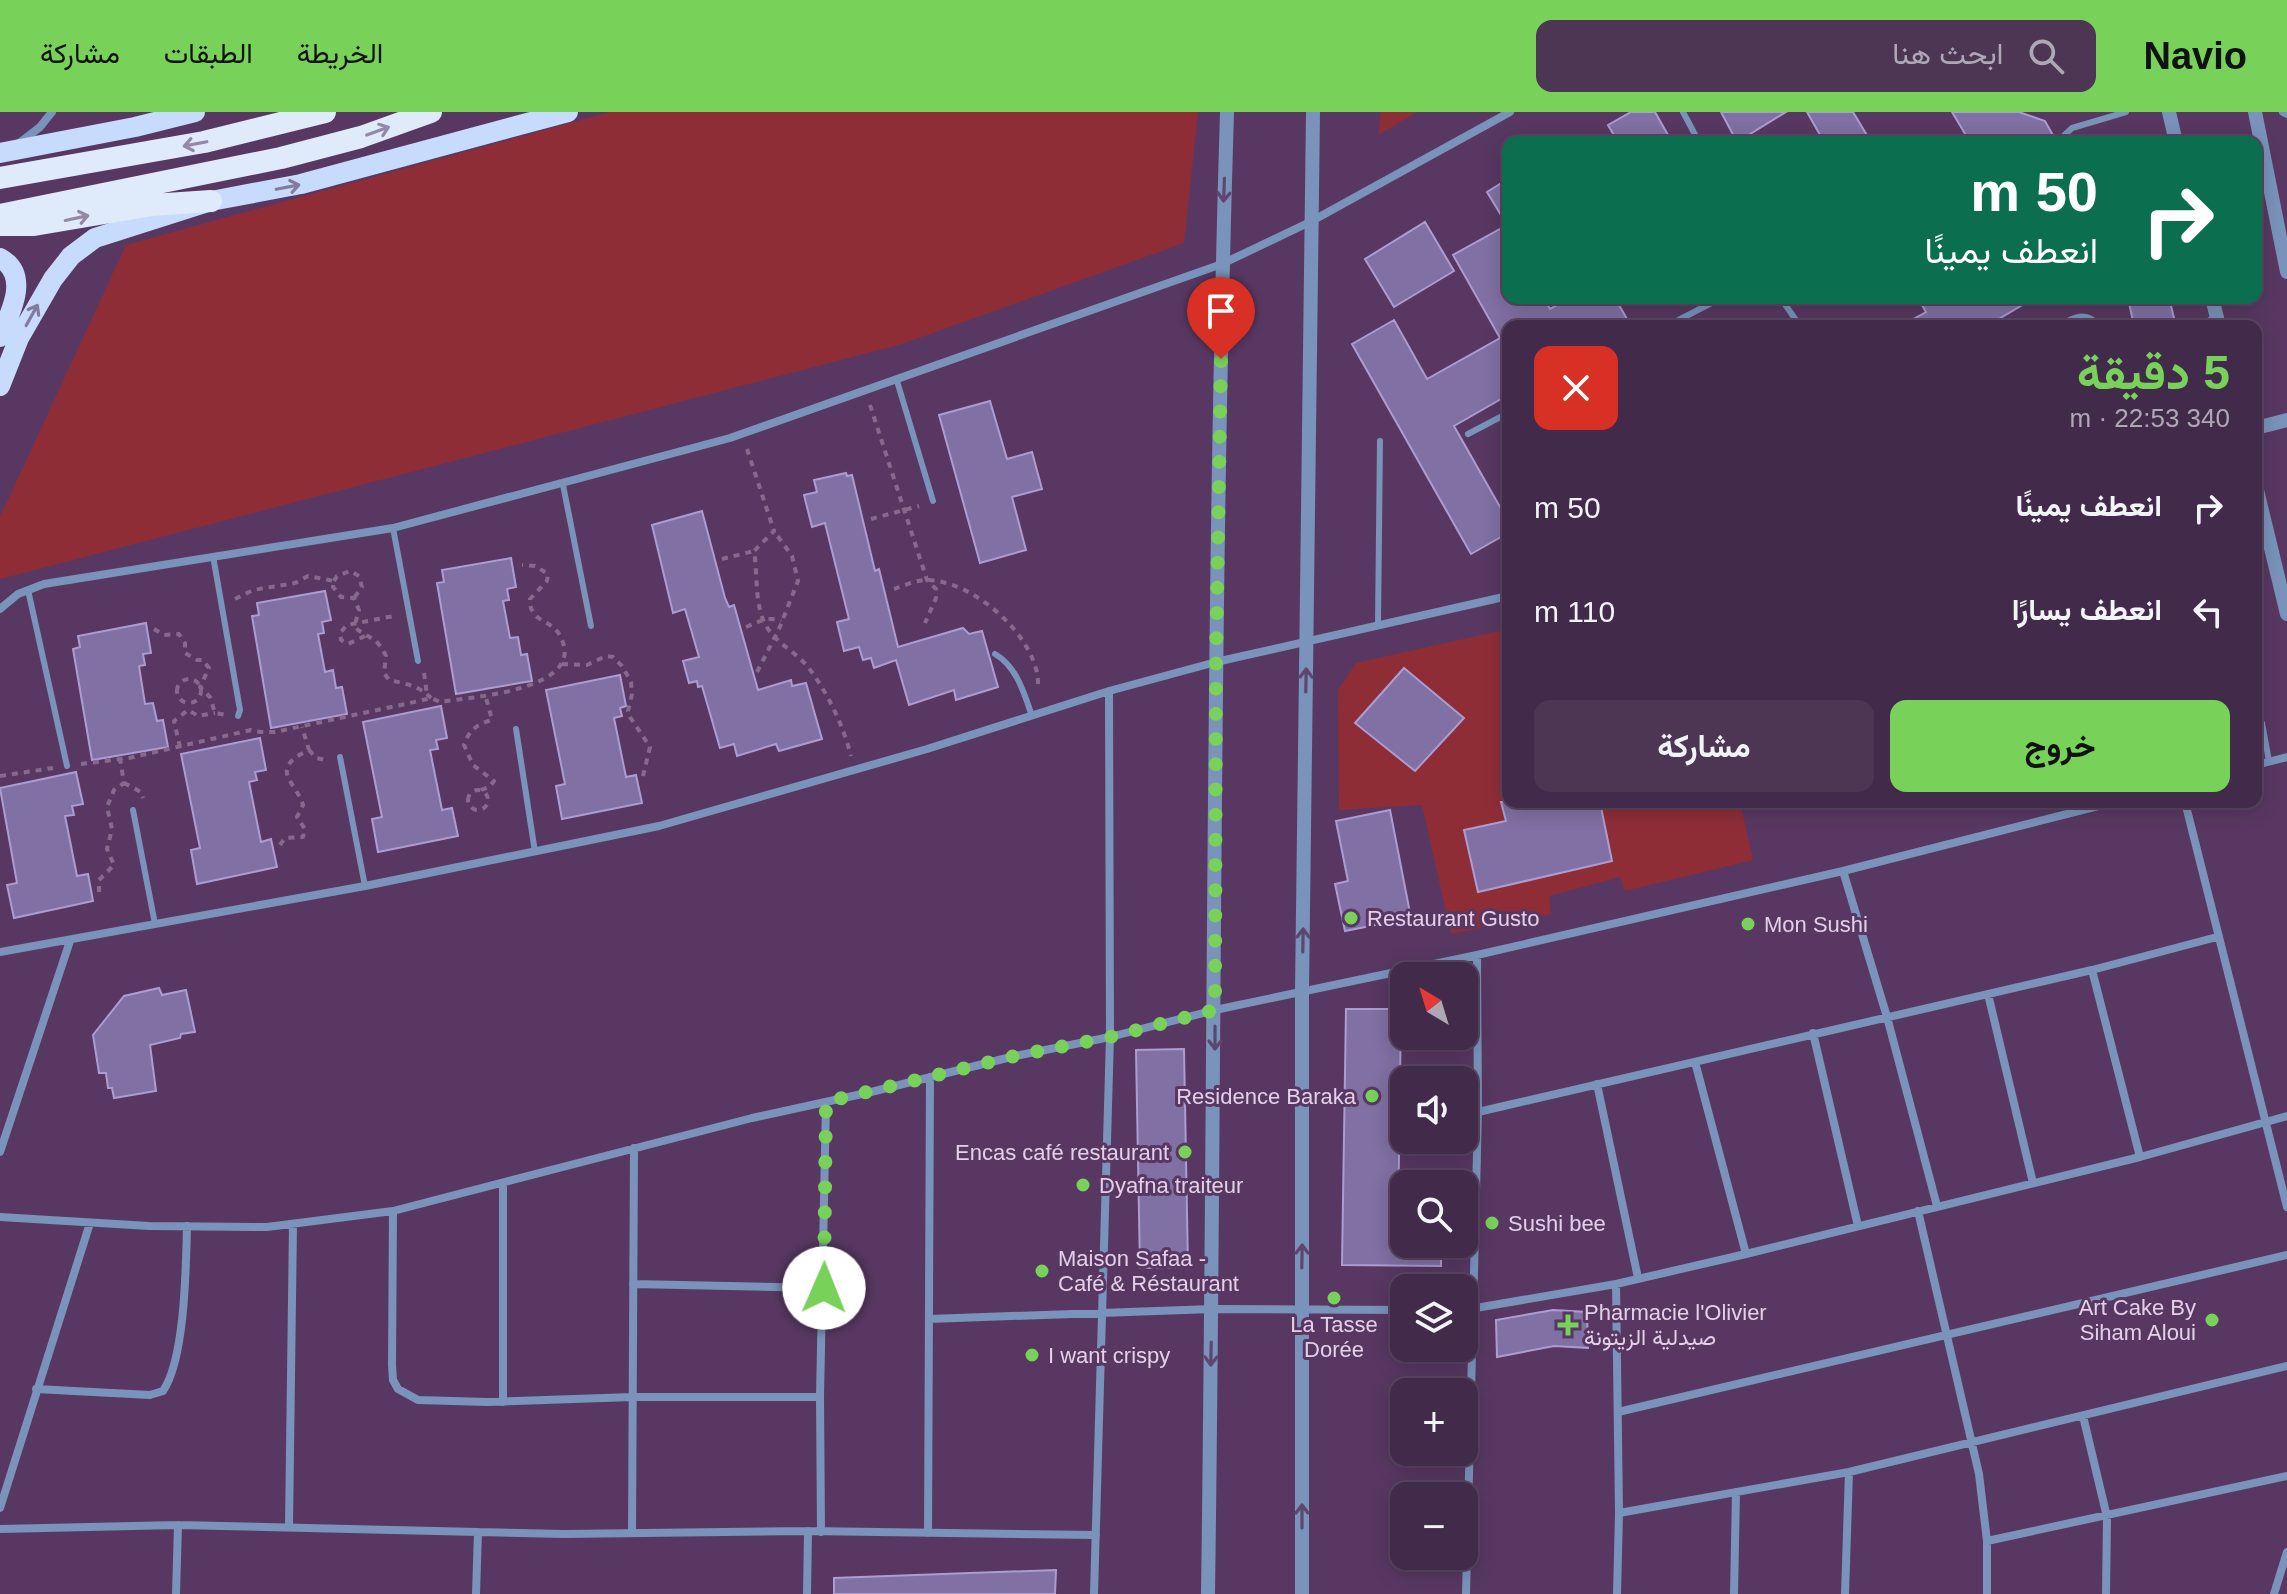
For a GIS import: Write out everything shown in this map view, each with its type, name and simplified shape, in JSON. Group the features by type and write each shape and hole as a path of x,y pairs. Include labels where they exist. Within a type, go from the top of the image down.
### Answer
{"highway":[{"path":"0,178 204,142 325,112"},
{"path":"0,215 334,144 431,112"},
{"path":"0,225 34,225 152,205 211,201"}],"main road":[{"path":"6,151 135,127 195,112"},
{"path":"0,386 35,308 71,256 95,238 211,201 301,184 568,112"},
{"path":"0,258 6,260 18,294 0,337"}],"street":[{"path":"6,151 40,127 52,112"},
{"path":"1208,1594 1213,1309 1216,662 1227,112"},
{"path":"1302,1594 1302,991 1313,112"},
{"path":"0,609 18,594 44,584 393,528 563,485 742,434 1222,264 1310,222 1510,112"},
{"path":"2169,112 2175,136"},
{"path":"2255,112 2260,136"},
{"path":"2262,147 2287,272"},
{"path":"2262,426 2287,420"},
{"path":"2262,511 2287,614"},
{"path":"0,952 365,886 659,826 1109,691 1216,662 1502,597"},
{"path":"1094,1594 1110,1037 1109,691"},
{"path":"2262,763 2287,757"},
{"path":"0,1217 90,1223 267,1227 393,1211 634,1148 930,1077 1215,1010 1477,955 1843,871 2085,808"},
{"path":"2186,808 2287,1207"},
{"path":"1843,871 1887,1017 1937,1206"},
{"path":"1478,1112 2092,970 2217,937"},
{"path":"0,1152 70,941"},
{"path":"1477,955 1478,1066"},
{"path":"2092,970 2140,1157"},
{"path":"1988,994 2033,1183"},
{"path":"1813,1033 1858,1226"},
{"path":"1695,1062 1746,1254"},
{"path":"928,1533 930,1077"},
{"path":"1597,1084 1638,1278"},
{"path":"821,1532 820,1397 826,1102"},
{"path":"1478,1308 1616,1284 1746,1254 2140,1157 2287,1116"},
{"path":"632,1533 634,1148"},
{"path":"1470,1274 1476,1154"},
{"path":"503,1183 503,1402"},
{"path":"393,1211 393,1380 398,1389 418,1400 503,1402 633,1397 820,1397"},
{"path":"1918,1211 1984,1507 1987,1594"},
{"path":"0,1508 90,1223"},
{"path":"289,1526 293,1224"},
{"path":"36,1389 150,1395 163,1391 171,1380 178,1344 187,1226"},
{"path":"1618,1412 2287,1255"},
{"path":"633,1284 824,1288"},
{"path":"1616,1284 1617,1594"},
{"path":"929,1319 1213,1309 1390,1310"},
{"path":"1466,1594 1468,1362"},
{"path":"1619,1513 1849,1472 2287,1366"},
{"path":"2083,1416 2107,1517 2106,1594"},
{"path":"1845,1594 1849,1472"},
{"path":"1987,1541 2287,1476"},
{"path":"1734,1594 1736,1492"},
{"path":"0,1529 178,1525 478,1532 808,1531 1096,1535"},
{"path":"176,1594 178,1525"},
{"path":"807,1594 808,1531"},
{"path":"476,1594 478,1532"},
{"path":"2274,1594 2287,1552"}],"lane":[{"path":"1683,112 1696,136"},
{"path":"2063,136 2072,128 2126,112"},
{"path":"1679,320 1709,304"},
{"path":"2068,320 2083,315 2094,320"},
{"path":"897,381 933,501"},
{"path":"1468,434 1502,416"},
{"path":"1378,625 1380,441"},
{"path":"563,485 591,626"},
{"path":"393,528 418,661"},
{"path":"213,556 240,710 238,716"},
{"path":"28,590 67,766"},
{"path":"995,654 1006,660 1032,716"},
{"path":"2262,723 2269,761"},
{"path":"516,729 535,852"},
{"path":"340,757 365,886"},
{"path":"133,810 155,924"}],"path":[{"path":"866,391 927,580 936,589 936,598 925,623"},
{"path":"742,434 774,531 792,556 798,581 757,672"},
{"path":"871,519 933,501"},
{"path":"722,559 754,551 774,531"},
{"path":"754,551 763,619 774,638 808,667 827,697 845,731 854,770"},
{"path":"354,598 359,610 355,624 365,636 376,641 386,656 384,673 389,680 407,682 440,702 540,684 561,668 562,638 555,628 537,618 530,607 530,599 547,581 548,574 535,566 522,565"},
{"path":"350,571 359,576 362,587 354,598 341,597 333,587 337,576 350,571"},
{"path":"220,599 234,599 266,586 295,583 308,576 334,581"},
{"path":"894,589 927,580 952,585 978,598 1016,631 1036,666 1038,692 1026,698"},
{"path":"365,636 348,644 341,640 343,629 355,624 409,613"},
{"path":"746,627 763,619 782,621"},
{"path":"154,629 164,635 179,634 185,643 185,653 207,664 208,675 200,687 200,694 192,702 184,702 178,696 177,688 184,680 195,681 200,687 210,697 215,713"},
{"path":"562,664 587,665 606,656 613,657 622,666 631,682 630,717 650,747 643,776"},
{"path":"481,790 486,794 488,804 474,810 469,805 469,795 474,791 489,787 494,781 473,765 464,745 468,734 480,723 492,720 485,694"},
{"path":"0,776 120,759 247,731 275,732 431,698"},
{"path":"180,747 174,721 188,710 198,716 215,713 238,716 247,731"},
{"path":"280,845 285,838 303,837 305,829 297,817 303,805 300,795 287,780 288,767 294,758 309,750 302,727"},
{"path":"99,892 99,880 114,865 107,849 112,829 107,807 114,790 124,783 120,759"}],"shaded area":[{"path":"610,112 1198,112 1184,243 902,344 0,579 0,517 126,245"},
{"path":"1381,112 1417,112 1378,135"},
{"path":"1502,630 1502,808 1741,808 1753,860 1625,891 1620,877 1549,896 1551,914 1451,934 1422,805 1339,810 1338,690 1356,663"}],"building":[{"path":"1631,112 1655,112 1669,136 1614,136 1608,125"},
{"path":"1721,112 1786,112 1747,136 1734,136"},
{"path":"1807,112 1853,112 1867,136 1821,136"},
{"path":"1952,112 2019,112 2045,121 2053,136 1966,136"},
{"path":"1502,183 1502,217 1487,192"},
{"path":"1425,222 1454,271 1394,307 1365,259"},
{"path":"1502,228 1502,304 1547,304 1550,309 1559,304 1618,304 1628,320 1502,320 1502,398 1454,426 1502,510 1502,536 1471,554 1352,344 1394,320 1427,379 1500,338 1453,255"},
{"path":"1921,304 2024,304 1997,320 1912,320 1926,312"},
{"path":"2129,304 2170,304 2174,320 2133,320"},
{"path":"990,401 1007,459 1032,452 1042,489 1012,497 1026,550 980,563 939,415"},
{"path":"846,473 847,476 852,475 875,571 879,569 898,647 963,628 969,634 982,631 998,687 956,700 954,690 909,705 896,660 874,668 871,658 863,660 859,647 844,651 837,622 849,619 825,523 812,527 804,495 817,492 814,480"},
{"path":"702,511 725,598 729,607 734,605 758,690 791,680 792,686 806,683 822,739 779,751 776,744 737,756 734,744 720,748 702,686 698,687 697,681 689,683 683,661 699,657 685,609 673,613 652,525"},
{"path":"511,558 516,587 507,589 509,600 503,601 510,638 518,637 521,655 527,654 532,681 456,694 437,583 444,582 442,570"},
{"path":"325,591 331,620 322,622 324,633 318,634 325,672 333,670 336,688 342,687 347,714 271,728 252,616 259,615 257,603"},
{"path":"146,623 151,653 143,654 145,665 139,666 145,704 153,703 157,721 163,720 168,747 92,760 73,649 80,647 78,636"},
{"path":"1404,668 1464,718 1415,771 1355,723"},
{"path":"620,675 626,706 620,708 622,716 614,718 626,777 636,775 642,803 562,819 556,786 565,784 546,690"},
{"path":"441,706 447,738 436,740 438,749 430,750 442,810 452,808 458,836 378,852 372,819 382,817 363,722"},
{"path":"260,738 266,770 255,772 257,780 249,782 261,842 271,839 277,867 197,884 191,850 200,848 181,754"},
{"path":"76,772 83,804 72,806 74,815 65,816 77,876 88,874 93,901 14,918 7,885 17,883 0,788"},
{"path":"1503,808 1601,808 1612,861 1478,892 1464,830 1506,821"},
{"path":"1390,810 1411,918 1345,931 1335,884 1348,881 1336,821"},
{"path":"159,988 162,995 186,990 195,1032 150,1045 156,1091 114,1098 112,1088 108,1088 106,1073 99,1073 93,1035 124,996"},
{"name":"Residence Baraka","path":"1346,1009 1390,1009 1390,1050 1400,1050 1400,1066 1390,1066 1390,1154 1399,1154 1399,1170 1390,1170 1390,1258 1441,1258 1441,1266 1342,1265"},
{"path":"1184,1049 1188,1267 1140,1268 1136,1050"},
{"path":"1553,1310 1587,1312 1588,1348 1554,1346 1497,1357 1496,1320"},
{"path":"1056,1570 1055,1594 834,1594 834,1578"}],"place":[{"name":"Restaurant Gusto","path":"1351,918"},
{"name":"Mon Sushi","path":"1748,924"},
{"name":"Residence Baraka","path":"1372,1096"},
{"name":"Encas café restaurant","path":"1185,1152"},
{"name":"Dyafna traiteur","path":"1083,1185"},
{"name":"Sushi bee","path":"1492,1223"},
{"name":"Maison Safaa - Café & Réstaurant","path":"1042,1271"},
{"name":"La Tasse Dorée","path":"1334,1298"},
{"name":"Art Cake By Siham Aloui","path":"2212,1320"},
{"name":"Pharmacie l'Olivier صيدلية الزيتونة","path":"1568,1325"},
{"name":"I want crispy","path":"1032,1355"}],"route":[{"path":"824,1288 826,1102 1215,1010 1221,359"}]}
